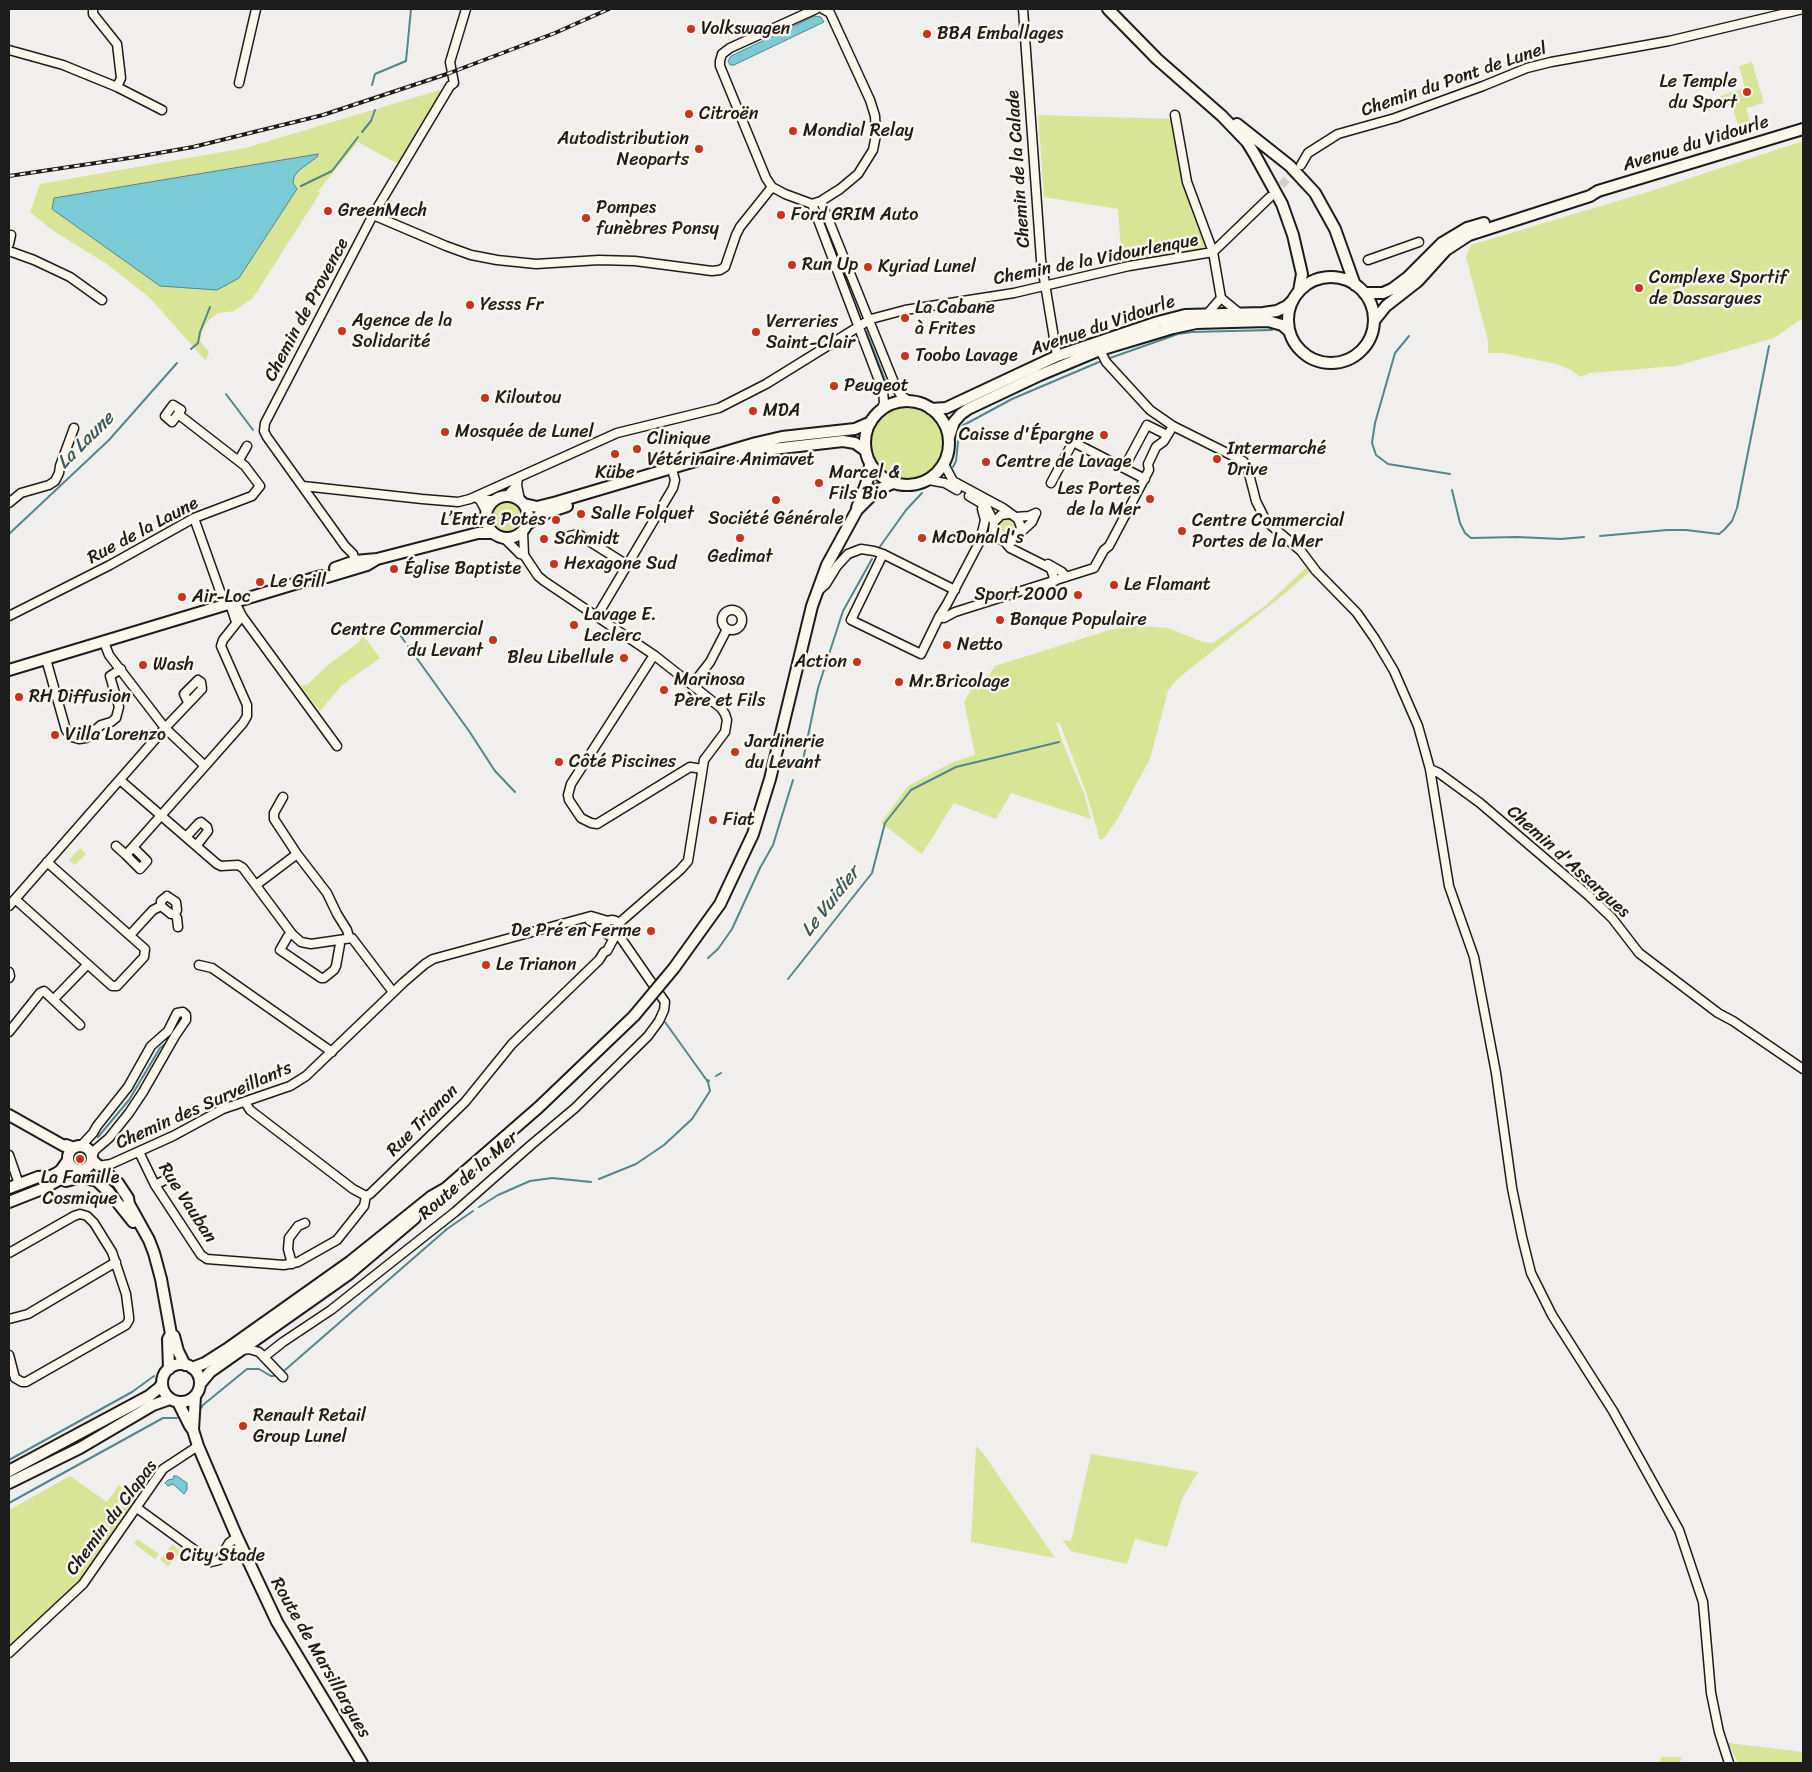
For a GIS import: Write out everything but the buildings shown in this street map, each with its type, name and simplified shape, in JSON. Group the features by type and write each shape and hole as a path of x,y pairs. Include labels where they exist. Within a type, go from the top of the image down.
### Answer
{"main road":[{"path":"1108,9 1157,59 1222,116 1247,142 1282,204 1293,235 1302,274 1299,291"},
{"path":"1222,116 1230,118 1290,166 1315,194 1335,229 1355,285"},
{"name":"Avenue du Vidourle","path":"1374,321 1386,306 1418,281 1438,257 1458,241 1481,230 1590,196 1598,191 1803,129"},
{"name":"Avenue du Vidourle","path":"1364,293 1383,293 1392,289 1408,277 1436,248 1454,234 1467,228 1589,191 1598,191"},
{"path":"1326,278 1341,279 1355,285 1364,293 1373,309 1374,321 1370,339 1358,354 1341,362 1332,364 1322,363 1305,355 1298,348 1289,331 1289,313 1292,301 1299,291 1311,282 1326,278"},
{"name":"Avenue du Vidourle","path":"931,409 946,408 1057,356 1158,322 1186,315 1208,313 1263,313 1287,306 1292,301"},
{"name":"Avenue du Vidourle","path":"948,437 954,422 968,409 1040,374 1100,350 1196,323 1268,321 1282,325 1289,331"},
{"path":"910,402 931,409 941,418 948,437 947,456 944,464 929,480 912,485 893,483 880,476 870,464 866,451 866,436 871,422 882,409 896,403 910,402"},
{"path":"416,548 426,542 476,526 494,500 507,496 537,507 756,442 790,436 855,429 871,422"},
{"path":"486,514 487,526 493,533 505,539 512,538 540,515 739,454 827,442 849,441 866,451"},
{"name":"Route de la Mer","path":"200,1384 210,1372 349,1274 383,1247 436,1200 446,1188 539,1107 634,1016 674,968 720,904 753,834 774,762 817,592 833,552 857,510 869,476 870,464"},
{"name":"Route de la Mer","path":"857,510 877,490 893,483"},
{"path":"522,502 527,510 525,528"},
{"path":"9,670 321,576 326,572 355,561 377,559 478,533 493,533"},
{"path":"321,576 327,577 367,565 377,559"},
{"path":"9,1115 71,1151 87,1149 94,1160 110,1175 128,1198 129,1204 154,1253 160,1272 171,1334 174,1336 178,1351 189,1367 198,1375 200,1384 195,1396 190,1400 174,1400 153,1405 80,1448 9,1483"},
{"path":"71,1151 71,1166 98,1175 108,1181 124,1201 129,1204"},
{"path":"9,1188 57,1173 61,1170 71,1151"},
{"path":"9,1202 89,1166 94,1160"},
{"path":"62,1179 66,1181 82,1177 96,1181 109,1192 130,1220 142,1228"},
{"name":"Route de la Mer","path":"189,1367 205,1364 227,1349 351,1261 432,1196 446,1188"},
{"path":"169,1369 168,1339 171,1334"},
{"path":"9,1471 149,1396 162,1384 164,1376 169,1369 177,1365 189,1367"},
{"path":"162,1384 166,1394 174,1400"},
{"name":"Route de Marsillargues","path":"193,1430 195,1396"},
{"name":"Route de Marsillargues","path":"174,1400 193,1430 237,1537 277,1622 362,1763"}],"street":[{"path":"92,9 93,14 116,44 121,78 117,86"},
{"path":"240,83 256,9"},
{"name":"Chemin de Provence","path":"355,561 353,554 345,546 267,437 264,431 265,423 373,215 450,86 454,83 450,62 466,9"},
{"path":"812,10 730,48 720,58 720,66 766,178 772,187 812,204 840,189 858,174 873,150 876,135 875,116 870,100 830,13 823,9"},
{"name":"Chemin de la Calade","path":"1023,9 1041,260 1057,356"},
{"name":"Chemin du Pont de Lunel","path":"1301,165 1308,153 1338,134 1395,118 1527,68 1670,41 1803,9"},
{"path":"9,50 63,65 117,86 162,110"},
{"path":"1175,115 1187,182 1213,252 1221,298 1238,312"},
{"path":"373,215 446,246 471,255 497,260 536,264 599,260 635,261 712,271 725,267 740,227 772,187"},
{"path":"1213,252 1270,197"},
{"path":"820,201 895,386 900,394 910,402"},
{"path":"812,204 884,391 882,409"},
{"path":"9,244 11,235"},
{"path":"1368,260 1419,242"},
{"path":"9,251 34,260 70,277 102,300"},
{"name":"Chemin de la Vidourlenque","path":"859,327 868,321 904,310 1014,293 1129,266 1213,252"},
{"path":"1208,313 1221,298"},
{"path":"303,486 458,502 478,498 518,482 617,433 719,408 766,384 859,327"},
{"path":"1100,350 1106,362 1150,410 1173,426 1243,461 1247,466 1256,501 1266,521 1301,551 1316,571 1357,613 1394,671 1418,726 1430,769 1449,886 1474,957 1496,1073 1512,1188 1531,1273 1552,1315 1613,1411 1679,1530 1703,1602 1713,1701 1722,1746 1729,1763"},
{"path":"178,414 239,460 247,446"},
{"path":"1124,468 1147,425 1167,435"},
{"path":"939,617 944,618 955,612 1094,568 1104,550 1109,546 1145,478 1149,470 1148,464 1152,454 1156,447 1164,441 1173,426"},
{"path":"9,503 21,493 49,485 55,481 74,428"},
{"path":"1051,483 1073,442 1145,478"},
{"name":"Rue de la Laune","path":"9,616 110,565 194,518 252,496 260,486 239,460"},
{"path":"944,464 953,481 1003,508 1021,524 1019,535 1022,549 1060,570 1066,577"},
{"path":"597,616 673,488 675,480 673,473"},
{"path":"929,480 945,483 988,509 996,538"},
{"path":"507,496 518,482"},
{"path":"518,482 522,502"},
{"path":"478,498 494,500"},
{"path":"478,498 486,514"},
{"path":"883,554 851,620 921,654 980,541 985,517 982,509 983,506"},
{"path":"983,530 993,524 1001,515 1029,516 1036,513 1032,522 1019,535 1011,542 1004,542"},
{"path":"194,518 236,622"},
{"path":"524,555 525,528"},
{"path":"569,536 578,534 627,565"},
{"path":"980,541 996,538 1004,542 1010,548 1048,567 1055,580"},
{"path":"505,539 520,554 524,555 538,576 544,581 654,655 721,708 727,720 724,732 704,760 688,861 618,924 620,929 610,931"},
{"path":"817,592 826,584 837,566 848,554 861,549 883,554 955,590"},
{"path":"230,604 242,616 337,746"},
{"path":"944,609 949,612 955,612"},
{"path":"126,855 247,716 247,705 222,650 223,640 242,616"},
{"path":"692,685 710,662 727,629"},
{"path":"104,642 110,655 165,728 205,766"},
{"path":"654,655 571,784 568,795 569,800 581,818 597,824 690,767 702,769"},
{"path":"46,659 66,730 72,737 79,739 86,738 101,725 111,722 116,718 119,706 110,676 121,669"},
{"path":"9,906 188,702"},
{"name":"Chemin d'Assargues","path":"1430,769 1439,773 1480,803 1589,896 1612,918 1640,953 1718,1013 1803,1069"},
{"path":"120,780 217,864 221,866 238,865 243,868 300,942 305,944 349,937 354,939 394,992"},
{"path":"282,797 274,813 274,819 297,854 327,893 349,937"},
{"path":"186,838 201,822 207,827 208,831 196,846"},
{"path":"116,846 140,869 147,860 133,847"},
{"path":"256,885 297,854"},
{"path":"15,899 112,986 117,986 145,954 144,949 130,935 47,862"},
{"path":"161,906 164,897 169,896 177,904 175,914 178,927"},
{"path":"130,935 153,910 161,906"},
{"path":"161,906 171,914 175,914"},
{"name":"Chemin des Surveillants","path":"94,1160 111,1164 223,1110 290,1086 306,1076 394,992 425,964 434,959 593,916 610,931"},
{"name":"Rue Trianon","path":"366,1196 465,1102 512,1044 599,960 604,952 607,951 610,931"},
{"name":"Route de la Mer","path":"261,1354 283,1342 331,1310 456,1212 531,1144 580,1104 612,1073 656,1025 666,1002 642,968 610,931"},
{"path":"292,934 280,950 321,978 324,978 336,966 340,944 338,940"},
{"path":"54,999 87,965"},
{"path":"199,965 212,968 332,1052"},
{"path":"9,972 9,978"},
{"path":"9,1032 40,993 44,991 80,1025"},
{"path":"71,1151 94,1133 97,1126 123,1093 151,1046 168,1031 177,1013 183,1012 186,1015 186,1020 144,1092 94,1160"},
{"path":"245,1102 250,1110 366,1196"},
{"name":"Rue Vauban","path":"138,1152 155,1185 205,1258 284,1265 292,1264 337,1240 364,1206 366,1196"},
{"path":"9,1155 19,1184"},
{"name":"Chemin des Surveillants","path":"110,1175 111,1164"},
{"path":"155,1185 165,1180"},
{"path":"9,1253 74,1216 80,1214 87,1216 106,1240 116,1262 126,1294 129,1316 128,1323 26,1382 15,1378 9,1355"},
{"path":"292,1264 288,1249 289,1238 298,1226 305,1223"},
{"path":"9,1319 28,1314 116,1262"},
{"path":"261,1354 263,1334"},
{"path":"242,1350 249,1349 261,1354 283,1377"},
{"name":"Chemin du Clapas","path":"9,1653 83,1584 163,1469 198,1446"},
{"path":"137,1508 211,1562 219,1560 229,1543 237,1537"}],"green space":[{"name":"Le Temple du Sport","path":"1752,62 1764,103 1746,108 1750,121 1738,125 1732,105 1723,107 1720,96 1745,88 1739,66"},
{"path":"440,90 442,94 398,164 358,142 318,191 320,193 253,298 234,311 218,313 208,321 202,331 200,341 209,352 206,361 150,298 107,264 52,230 30,212 40,184 245,148"},
{"path":"1038,115 1174,119 1206,243 1203,251 1122,263 1118,209 1044,197"},
{"name":"Complexe Sportif de Dassargues","path":"1803,141 1803,319 1774,338 1676,366 1590,373 1580,377 1571,370 1556,364 1503,353 1488,353 1488,341 1466,257 1471,245 1657,189"},
{"path":"908,406 929,412 939,422 945,443 939,464 929,474 908,480 887,474 877,464 871,443 877,422 887,412"},
{"path":"507,501 519,505 523,517 519,529 507,533 495,529 491,517 495,505"},
{"path":"1003,518 1011,518 1017,524 1017,532 1011,538 1003,538 997,532 997,524"},
{"path":"1309,565 1312,570 1172,685 1168,691 1150,759 1115,823 1103,839 1100,840 1086,792 1060,724 1056,722 1084,793 1091,819 1011,793 996,819 954,803 922,854 881,823 908,786 951,763 975,755 964,702 976,681 983,685 995,666 1113,629 1137,626 1168,628 1203,642 1213,643 1266,605"},
{"path":"363,635 380,658 342,685 320,711 300,686 308,684 328,665 358,643"},
{"path":"80,848 86,854 75,865 69,860"},
{"path":"976,1446 983,1453 1055,1558 971,1542"},
{"path":"1091,1454 1198,1472 1182,1499 1167,1547 1135,1539 1127,1564 1070,1551 1063,1540 1071,1541"},
{"path":"70,1476 107,1502 119,1485 139,1499 78,1586 9,1649 9,1510"},
{"path":"137,1539 159,1554 155,1559 134,1544"},
{"name":"City Stade","path":"173,1544 180,1552 168,1567 160,1559"},
{"path":"1728,1743 1803,1752 1803,1763 1738,1763"},
{"path":"1661,1757 1682,1757 1680,1763 1660,1763"}],"water":[{"path":"815,16 821,17 824,22 734,65 730,65 728,61 731,56"},
{"path":"318,154 317,157 298,171 294,177 293,183 297,189 239,278 217,290 160,286 52,209 54,198"},
{"path":"174,1476 187,1483 187,1490 184,1494 173,1484 168,1486 165,1483 173,1479"}],"waterway":[{"name":"La Laune","path":"372,85 375,74 406,61 411,9"},
{"name":"La Laune","path":"362,132 371,121 375,110"},
{"name":"La Laune","path":"301,186 332,171 358,137"},
{"path":"819,210 860,317"},
{"name":"La Laune","path":"191,349 198,343 200,332 210,307"},
{"path":"1110,358 1178,334 1272,330"},
{"path":"866,331 887,385"},
{"path":"1409,336 1395,353 1375,423 1372,443 1376,455 1388,464 1450,474"},
{"path":"1600,536 1667,530 1719,534 1724,530 1732,521 1737,508 1769,346"},
{"path":"953,467 956,461 959,433 962,426 1012,399 1099,362"},
{"name":"La Laune","path":"9,534 109,440 177,363"},
{"path":"226,394 253,430"},
{"path":"1452,490 1460,523 1465,533 1471,538 1517,537 1561,539 1584,537"},
{"path":"879,548 906,510 922,493"},
{"path":"803,760 818,688 843,611 872,559"},
{"path":"400,635 405,642"},
{"path":"408,646 469,731 495,771 515,792"},
{"name":"Le Vuidier","path":"788,979 872,873 885,823 911,790 956,767 1059,742"},
{"path":"708,958 718,949 732,929 760,868 773,845 793,780"},
{"path":"599,1179 636,1164 664,1145 692,1119 710,1091 708,1082 665,1022"},
{"path":"98,1137 129,1100 160,1048 165,1044"},
{"path":"716,1076 721,1073"},
{"path":"479,1207 498,1195 530,1181 552,1178 591,1182"},
{"path":"285,1370 447,1229 473,1211"},
{"path":"201,1408 247,1369 259,1369 274,1376"},
{"path":"9,1460 132,1392 154,1376"},
{"path":"9,1503 163,1418 177,1418"}],"tunnel":[{"path":"1273,194 1298,168"}],"railway":[{"path":"9,176 193,147 323,115 447,74 555,33 609,9"}],"place":[{"name":"Volkswagen","path":"691,29"},
{"name":"BBA Emballages","path":"927,34"},
{"name":"Le Temple du Sport","path":"1747,92"},
{"name":"Citroën","path":"689,114"},
{"name":"Mondial Relay","path":"793,131"},
{"name":"Autodistribution Neoparts","path":"699,149"},
{"name":"GreenMech","path":"328,211"},
{"name":"Ford GRIM Auto","path":"781,215"},
{"name":"Pompes funèbres Ponsy","path":"586,218"},
{"name":"Run Up","path":"792,265"},
{"name":"Kyriad Lunel","path":"868,267"},
{"name":"Complexe Sportif de Dassargues","path":"1639,288"},
{"name":"Yesss Fr","path":"470,305"},
{"name":"La Cabane à Frites","path":"905,318"},
{"name":"Agence de la Solidarité","path":"342,331"},
{"name":"Verreries Saint-Clair","path":"756,332"},
{"name":"Toobo Lavage","path":"905,356"},
{"name":"Peugeot","path":"834,386"},
{"name":"Kiloutou","path":"485,398"},
{"name":"MDA","path":"753,411"},
{"name":"Mosquée de Lunel","path":"445,432"},
{"name":"Caisse d'Épargne","path":"1104,435"},
{"name":"Clinique Vétérinaire Animavet","path":"637,449"},
{"name":"Kübe","path":"615,454"},
{"name":"Intermarché Drive","path":"1217,459"},
{"name":"Centre de Lavage","path":"986,462"},
{"name":"Marcel & Fils Bio","path":"819,483"},
{"name":"Les Portes de la Mer","path":"1150,499"},
{"name":"Société Générale","path":"776,500"},
{"name":"Salle Folquet","path":"581,514"},
{"name":"L’Entre Potes","path":"556,520"},
{"name":"Centre Commercial Portes de la Mer","path":"1182,531"},
{"name":"Gedimat","path":"740,538"},
{"name":"McDonald's","path":"922,538"},
{"name":"Schmidt","path":"544,539"},
{"name":"Hexagone Sud","path":"554,564"},
{"name":"Église Baptiste","path":"394,569"},
{"name":"Le Grill","path":"260,582"},
{"name":"Le Flamant","path":"1114,585"},
{"name":"Sport 2000","path":"1078,595"},
{"name":"Air-Loc","path":"182,597"},
{"name":"Banque Populaire","path":"1000,620"},
{"name":"Lavage E. Leclerc","path":"574,625"},
{"name":"Centre Commercial du Levant","path":"493,640"},
{"name":"Netto","path":"947,645"},
{"name":"Bleu Libellule","path":"624,658"},
{"name":"Action","path":"857,662"},
{"name":"Wash","path":"143,665"},
{"name":"Mr.Bricolage","path":"899,682"},
{"name":"Marinosa Père et Fils","path":"664,690"},
{"name":"RH Diffusion","path":"19,697"},
{"name":"Villa Lorenzo","path":"55,735"},
{"name":"Jardinerie du Levant","path":"735,752"},
{"name":"Côté Piscines","path":"559,762"},
{"name":"Fiat","path":"713,820"},
{"name":"De Pré en Ferme","path":"651,931"},
{"name":"Le Trianon","path":"486,965"},
{"name":"La Famille Cosmique","path":"80,1159"},
{"name":"Renault Retail Group Lunel","path":"243,1426"},
{"name":"City Stade","path":"170,1556"}]}
